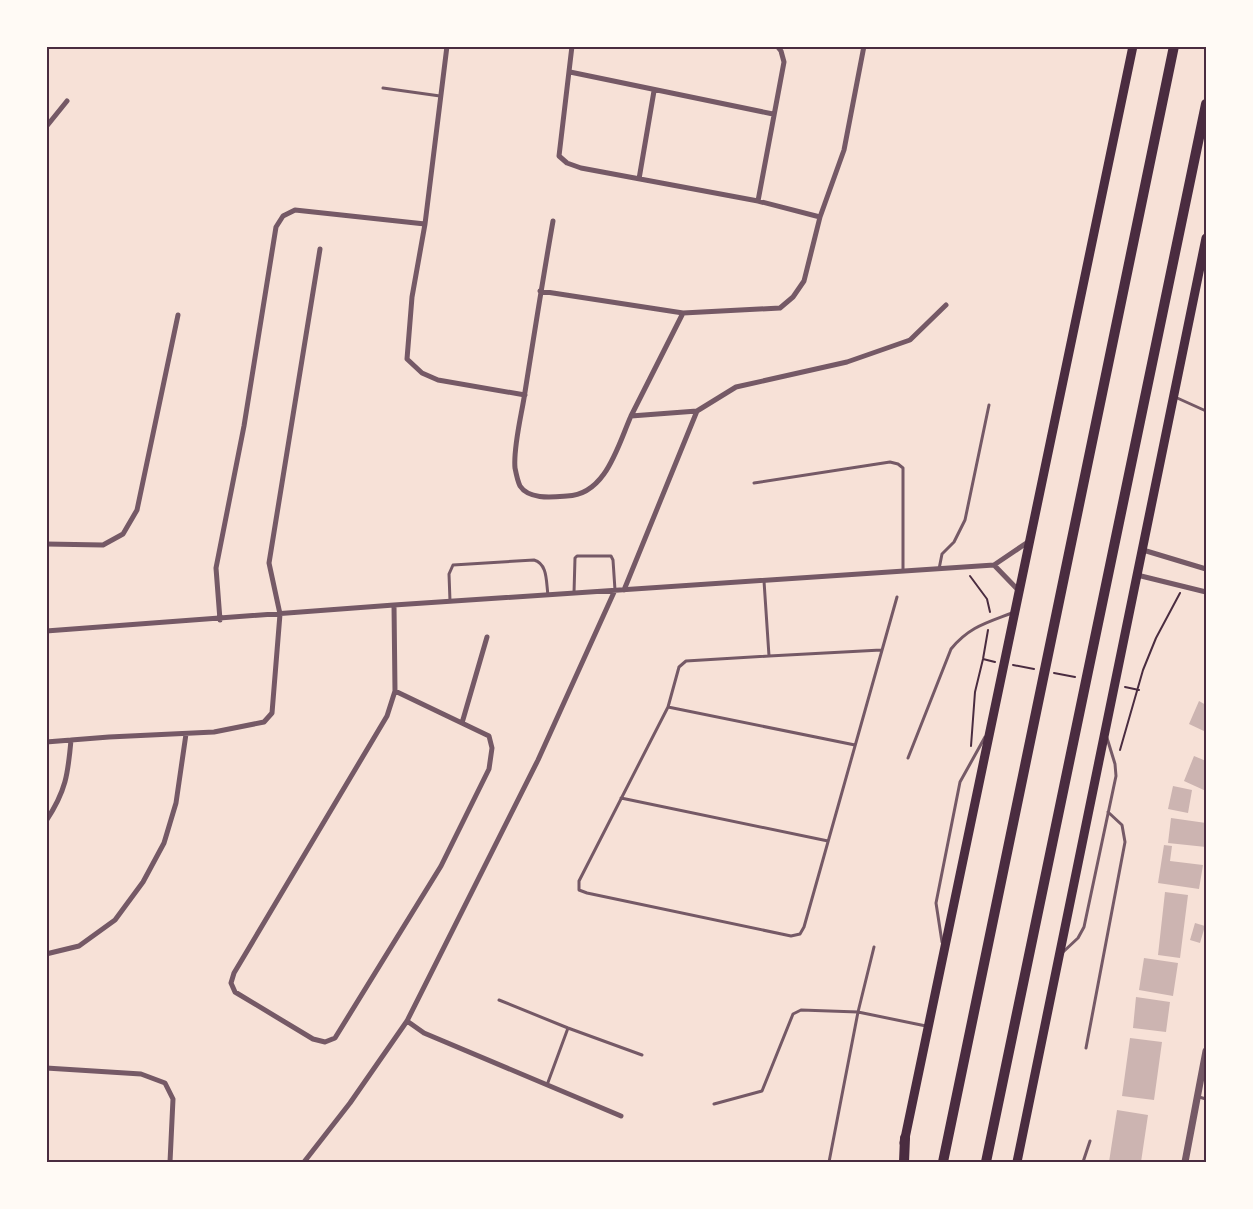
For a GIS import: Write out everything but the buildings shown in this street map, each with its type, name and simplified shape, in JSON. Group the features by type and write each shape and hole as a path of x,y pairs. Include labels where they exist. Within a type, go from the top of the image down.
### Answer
{"highway":[{"path":"902,1162 905,1138 1133,46"},
{"path":"943,1162 1174,46"},
{"path":"986,1162 1206,104"},
{"path":"1017,1162 1206,238"}],"street":[{"path":"447,46 425,224 412,297 407,359 422,372 438,380 525,395"},
{"path":"572,46 560,156 567,163 581,168 758,201 820,217"},
{"path":"758,201 784,62 777,46"},
{"path":"540,291 683,313 780,308 793,297 804,281 820,217 844,150 864,46"},
{"path":"570,72 774,114"},
{"path":"639,179 654,91"},
{"path":"46,127 67,101"},
{"path":"220,620 216,568 244,426 276,227 283,216 295,210 425,224"},
{"path":"553,221 540,291 515,468 520,487 532,495 574,496 591,487 605,474 630,416 683,313"},
{"path":"46,742 214,732 264,722 273,713 280,615 269,563 320,249"},
{"path":"630,416 697,411 736,387 848,362 910,340 946,305"},
{"path":"46,544 103,545 123,534 137,510 178,315"},
{"path":"624,590 697,411"},
{"path":"46,632 450,601 994,565 1031,540"},
{"path":"1143,550 1206,569"},
{"path":"994,565 1020,592"},
{"path":"1137,575 1206,592"},
{"path":"304,1162 350,1103 407,1021 538,760 615,590"},
{"path":"394,605 395,691 387,717 234,974 231,983 235,993 313,1039 325,1042 335,1038 441,866 489,769 492,748 489,736 395,691"},
{"path":"462,723 487,637"},
{"path":"46,954 79,946 115,920 143,882 164,843 176,803 186,734"},
{"path":"46,821 58,803 67,780 71,740"},
{"path":"407,1021 424,1033 621,1116"},
{"path":"1185,1162 1206,1051"},
{"path":"46,1068 141,1074 165,1083 173,1099 170,1162"}],"lane":[{"path":"383,88 441,97"},
{"path":"1174,396 1206,411"},
{"path":"939,569 942,554 954,542 965,520 989,405"},
{"path":"754,483 890,462 898,464 903,468 903,571"},
{"path":"574,593 577,556 610,556 613,560 615,590"},
{"path":"450,601 449,574 453,565 534,560 544,566 548,595"},
{"path":"764,581 769,656"},
{"path":"882,650 686,661 679,667 668,707 579,881 579,890 791,936 800,934 804,927 897,597"},
{"path":"908,758 951,649 972,628 1016,612"},
{"path":"668,707 856,745"},
{"path":"944,953 936,903 960,782 992,726"},
{"path":"1059,956 1078,938 1084,927 1116,776 1115,764 1105,731"},
{"path":"621,798 828,842"},
{"path":"1086,1048 1125,842 1122,825 1108,812"},
{"path":"829,1162 858,1012 874,947"},
{"path":"499,1000 568,1029 642,1055"},
{"path":"714,1104 762,1091 793,1014 801,1010 858,1012 929,1027"},
{"path":"547,1085 568,1029"},
{"path":"1198,1097 1206,1099"},
{"path":"1083,1162 1090,1141"}],"path":[{"path":"965,567 987,599 990,610 990,621 975,692 969,763"},
{"path":"1115,764 1139,690 1143,670 1156,638 1184,586"},
{"path":"983,659 994,662"},
{"path":"1006,664 1039,670"},
{"path":"1050,672 1083,679"},
{"path":"1117,685 1139,690"}]}
